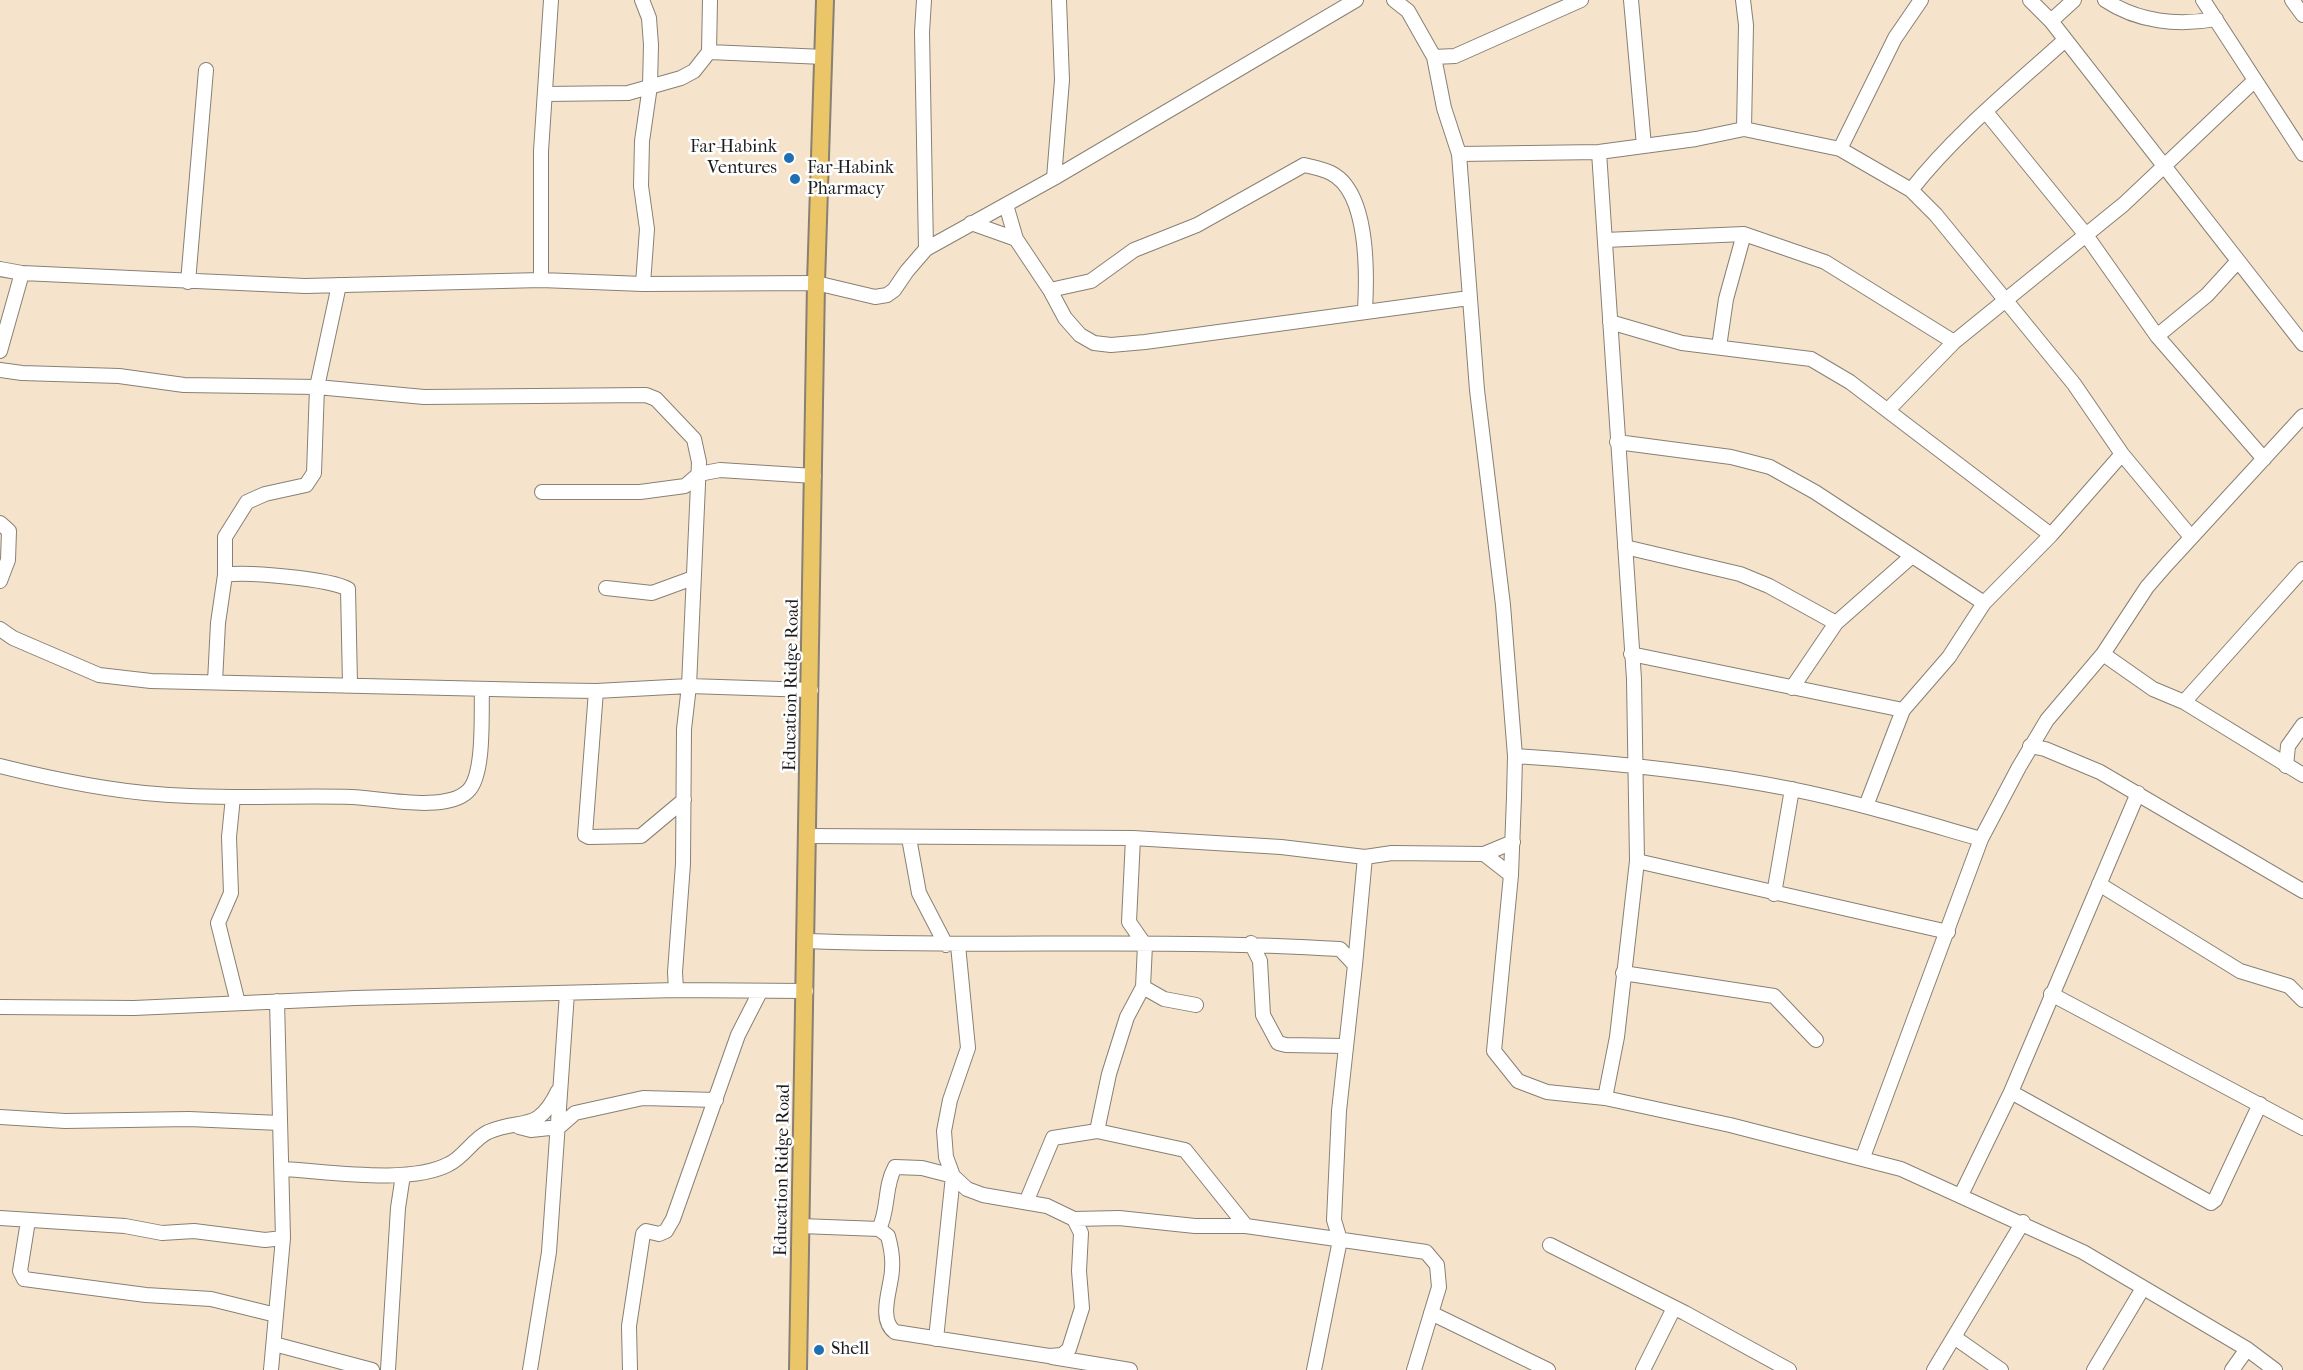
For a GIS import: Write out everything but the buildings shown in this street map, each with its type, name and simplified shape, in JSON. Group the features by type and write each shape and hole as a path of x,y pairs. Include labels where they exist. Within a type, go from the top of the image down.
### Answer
{"main road":[{"name":"Education Ridge Road","path":"798,1370 812,690 816,284 825,0"}],"street":[{"path":"541,280 541,152 551,0"},
{"path":"642,0 649,18 650,86 642,141 640,186 647,229 643,284"},
{"path":"545,94 628,93 681,78 693,70 709,52 710,0"},
{"path":"924,0 923,151 926,249"},
{"path":"1054,178 1062,80 1059,0"},
{"path":"0,269 22,273 188,282 339,285 541,280 643,284 816,284 875,297 887,296 926,249 1054,178 1356,0"},
{"path":"1394,0 1408,11 1434,57 1444,108 1459,154 1477,390 1503,605 1515,756 1511,875 1494,1051 1518,1082 1547,1092 1605,1098 1863,1157 1901,1169 2023,1222 2083,1252 2247,1349 2275,1370"},
{"path":"1434,57 1455,56 1581,0"},
{"path":"1631,0 1644,146"},
{"path":"1743,0 1746,25 1744,129"},
{"path":"1840,149 1895,38 1921,0"},
{"path":"2030,0 2051,21 2303,344"},
{"path":"2051,21 2074,0"},
{"path":"2105,0 2125,11 2163,21 2192,23 2216,19"},
{"path":"2203,0 2303,154"},
{"path":"2292,0 2303,15"},
{"path":"1911,190 1929,166 2065,40"},
{"path":"709,52 824,57"},
{"path":"188,282 206,70"},
{"path":"1888,410 1954,342 2086,235 2164,167 2254,81"},
{"path":"1986,112 2086,235 2157,336 2264,459"},
{"path":"1459,154 1599,152 1696,139 1744,129 1840,149 1911,190 1936,215 2074,384 2122,454 2192,537"},
{"path":"1599,152 1631,654 1637,861 1617,1037 1605,1098"},
{"path":"1050,290 1091,281 1134,250 1197,225 1304,165 1332,173 1345,186 1359,211 1366,255 1365,310"},
{"path":"1006,205 1016,239 1050,290 1065,318 1080,335 1094,343 1111,345 1469,298"},
{"path":"971,223 1016,239"},
{"path":"1605,240 1744,234 1825,262 1954,342"},
{"path":"1719,347 1725,299 1744,234"},
{"path":"2157,336 2207,295 2238,261"},
{"path":"0,351 22,273"},
{"path":"215,682 218,623 225,575 223,554 225,537 247,502 265,494 306,485 314,473 317,387 339,285"},
{"path":"1610,322 1682,343 1811,359 1850,382 2051,535"},
{"path":"0,370 119,376 184,386 317,387 424,397 646,395 657,399 694,439 699,462 689,686 684,729 684,800 676,990"},
{"path":"1863,1157 1981,839 2030,746 2075,683 2103,654 2147,588 2303,416"},
{"path":"1617,442 1691,450 1770,467 1815,492 1984,603"},
{"path":"1866,806 1903,710 1949,657 1984,603 2051,535 2122,454"},
{"path":"542,492 640,492 685,486 699,474 720,470 814,476"},
{"path":"0,523 9,531 10,546 0,581"},
{"path":"1625,547 1740,574 1769,586 1836,623"},
{"path":"1792,688 1836,623 1912,556"},
{"path":"2184,702 2303,569"},
{"path":"225,575 241,572 275,575 348,589 350,684"},
{"path":"606,588 652,593 693,578"},
{"path":"0,629 13,638 99,675 151,681 596,691 689,686 812,690"},
{"path":"1631,654 1903,710"},
{"path":"2103,654 2153,689 2184,702 2303,776"},
{"path":"0,766 64,782 157,794 233,797 354,797 401,802 455,799 468,792 475,782 480,754 482,689"},
{"path":"596,691 585,835 590,837 641,836 684,800"},
{"path":"2286,766 2288,746 2303,725"},
{"path":"2030,746 2045,748 2078,762 2138,793 2163,811 2303,891"},
{"path":"1515,756 1635,764 1792,789 1866,806 1981,839"},
{"path":"1774,894 1792,789"},
{"path":"1961,1195 2011,1092 2138,793"},
{"path":"233,797 229,837 231,893 218,923 238,1003"},
{"path":"809,836 1133,838 1281,847 1365,856 1392,853 1484,854 1513,842"},
{"path":"909,838 919,893 952,945 968,1048 950,1100 944,1131 946,1157 953,1176 936,1339"},
{"path":"1097,1131 1112,1064 1127,1017 1143,987 1145,945 1129,922 1133,838"},
{"path":"1484,854 1511,875"},
{"path":"1314,1370 1340,1240 1334,1220 1345,1046 1365,856"},
{"path":"1637,861 1948,932"},
{"path":"2099,884 2240,971 2289,986 2303,1000"},
{"path":"807,941 952,945 1251,943 1340,948 1355,965"},
{"path":"1251,943 1260,961 1263,1015 1278,1043 1345,1046"},
{"path":"1623,973 1774,996 1782,1001 1816,1040"},
{"path":"1143,987 1164,999 1196,1005"},
{"path":"0,1007 134,1008 676,990 806,991"},
{"path":"630,1370 629,1326 643,1234 646,1231 659,1234 666,1231 673,1219 738,1035 760,992"},
{"path":"531,1370 549,1252 560,1127 567,993"},
{"path":"2051,994 2303,1128"},
{"path":"271,1370 283,1238 277,1002"},
{"path":"282,1169 403,1175 450,1164 484,1134 545,1114 561,1085"},
{"path":"2011,1092 2211,1203 2215,1200 2260,1104"},
{"path":"514,1126 531,1130 560,1127 575,1113 643,1098 716,1100"},
{"path":"0,1117 65,1121 189,1119 280,1123"},
{"path":"1027,1200 1053,1138 1097,1131 1185,1150 1246,1226"},
{"path":"879,1229 885,1217 889,1179 895,1167 922,1168 953,1176 967,1189 983,1195 1027,1200 1047,1206 1074,1219 1119,1218 1195,1226 1246,1226 1426,1252 1437,1265 1439,1287 1414,1370"},
{"path":"388,1370 398,1208 403,1175"},
{"path":"0,1218 125,1226 162,1233 194,1231 265,1240 283,1238"},
{"path":"1049,1356 1062,1355 1069,1349 1082,1308 1079,1271 1081,1233 1074,1219"},
{"path":"28,1221 20,1271 24,1279 146,1295 211,1299 276,1315"},
{"path":"1934,1370 2023,1222"},
{"path":"801,1226 879,1229 888,1236 892,1269 887,1306 890,1328 907,1335 1130,1370"},
{"path":"1550,1245 1789,1370"},
{"path":"2094,1370 2143,1288"},
{"path":"1643,1370 1674,1308"},
{"path":"1431,1313 1548,1370"},
{"path":"1954,1337 2001,1370"},
{"path":"274,1344 372,1370"},
{"path":"2232,1370 2247,1349"}],"place":[{"name":"Far-Habink Ventures","path":"789,158"},
{"name":"Far-Habink Pharmacy","path":"795,179"},
{"name":"Shell","path":"819,1350"}]}
